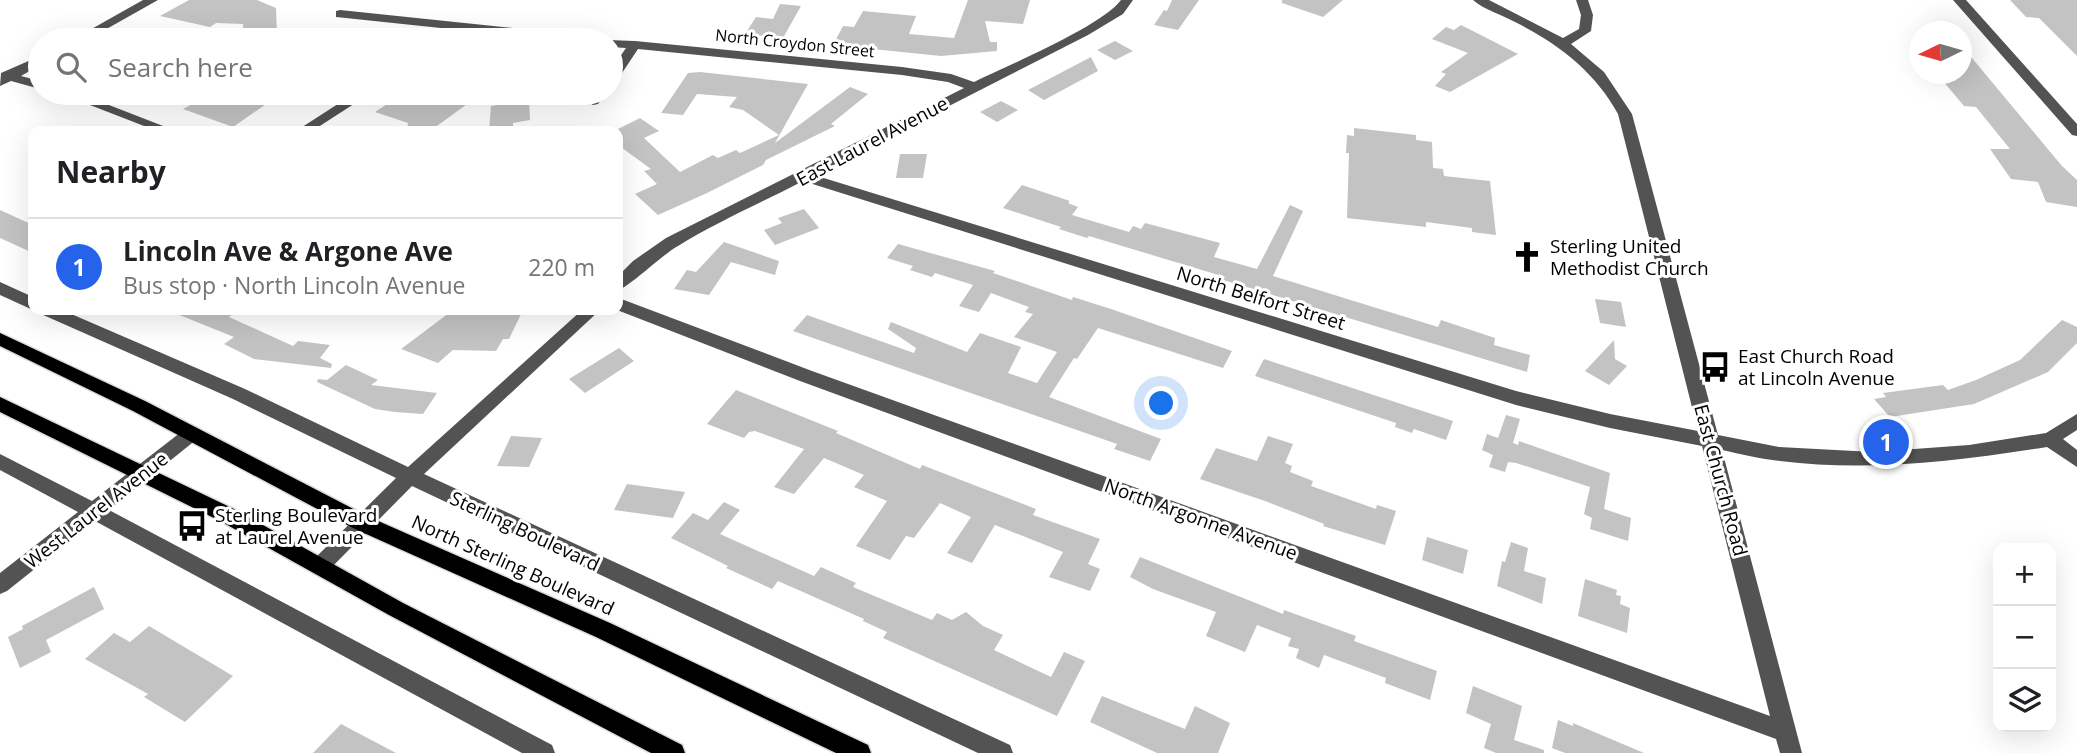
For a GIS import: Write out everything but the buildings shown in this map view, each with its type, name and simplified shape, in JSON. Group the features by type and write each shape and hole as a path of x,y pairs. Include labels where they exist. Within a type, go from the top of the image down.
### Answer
{"main road":[{"name":"North Sterling Boulevard","path":"0,339 362,523 591,625 860,753"},
{"path":"0,404 144,472 321,565 396,609 674,753"}],"street":[{"path":"100,28 152,0"},
{"name":"East Laurel Avenue","path":"623,280 639,265 672,242 1084,32 1119,11 1127,0"},
{"name":"East Church Road","path":"1479,0 1562,44 1610,87 1625,114 1791,753"},
{"path":"1562,44 1585,31 1587,15 1582,0"},
{"path":"1959,0 2077,132"},
{"path":"340,14 477,28"},
{"name":"North Croydon Street","path":"623,44 902,71 951,78 974,87"},
{"path":"623,62 635,45"},
{"path":"3,78 28,66"},
{"path":"3,78 28,83"},
{"path":"99,105 155,126"},
{"path":"311,126 345,105"},
{"name":"North Belfort Street","path":"804,177 1516,398 1610,421 1779,454 1872,459 1969,452 2050,439"},
{"path":"0,288 28,302"},
{"name":"North Argonne Avenue","path":"623,306 820,381 1785,732"},
{"name":"Sterling Boulevard","path":"58,315 239,394 1002,753"},
{"path":"321,565 410,476 587,315"},
{"path":"2077,421 2050,439 2077,460"},
{"name":"West Laurel Avenue","path":"0,585 191,434"},
{"path":"0,461 544,753"}],"place":[{"name":"Sterling United Methodist Church","path":"1527,257"},
{"name":"East Church Road at Lincoln Avenue","path":"1715,367"},
{"name":"Lincoln Ave & Argone Ave","path":"1886,442"},
{"name":"Sterling Boulevard at Laurel Avenue","path":"192,526"}]}
